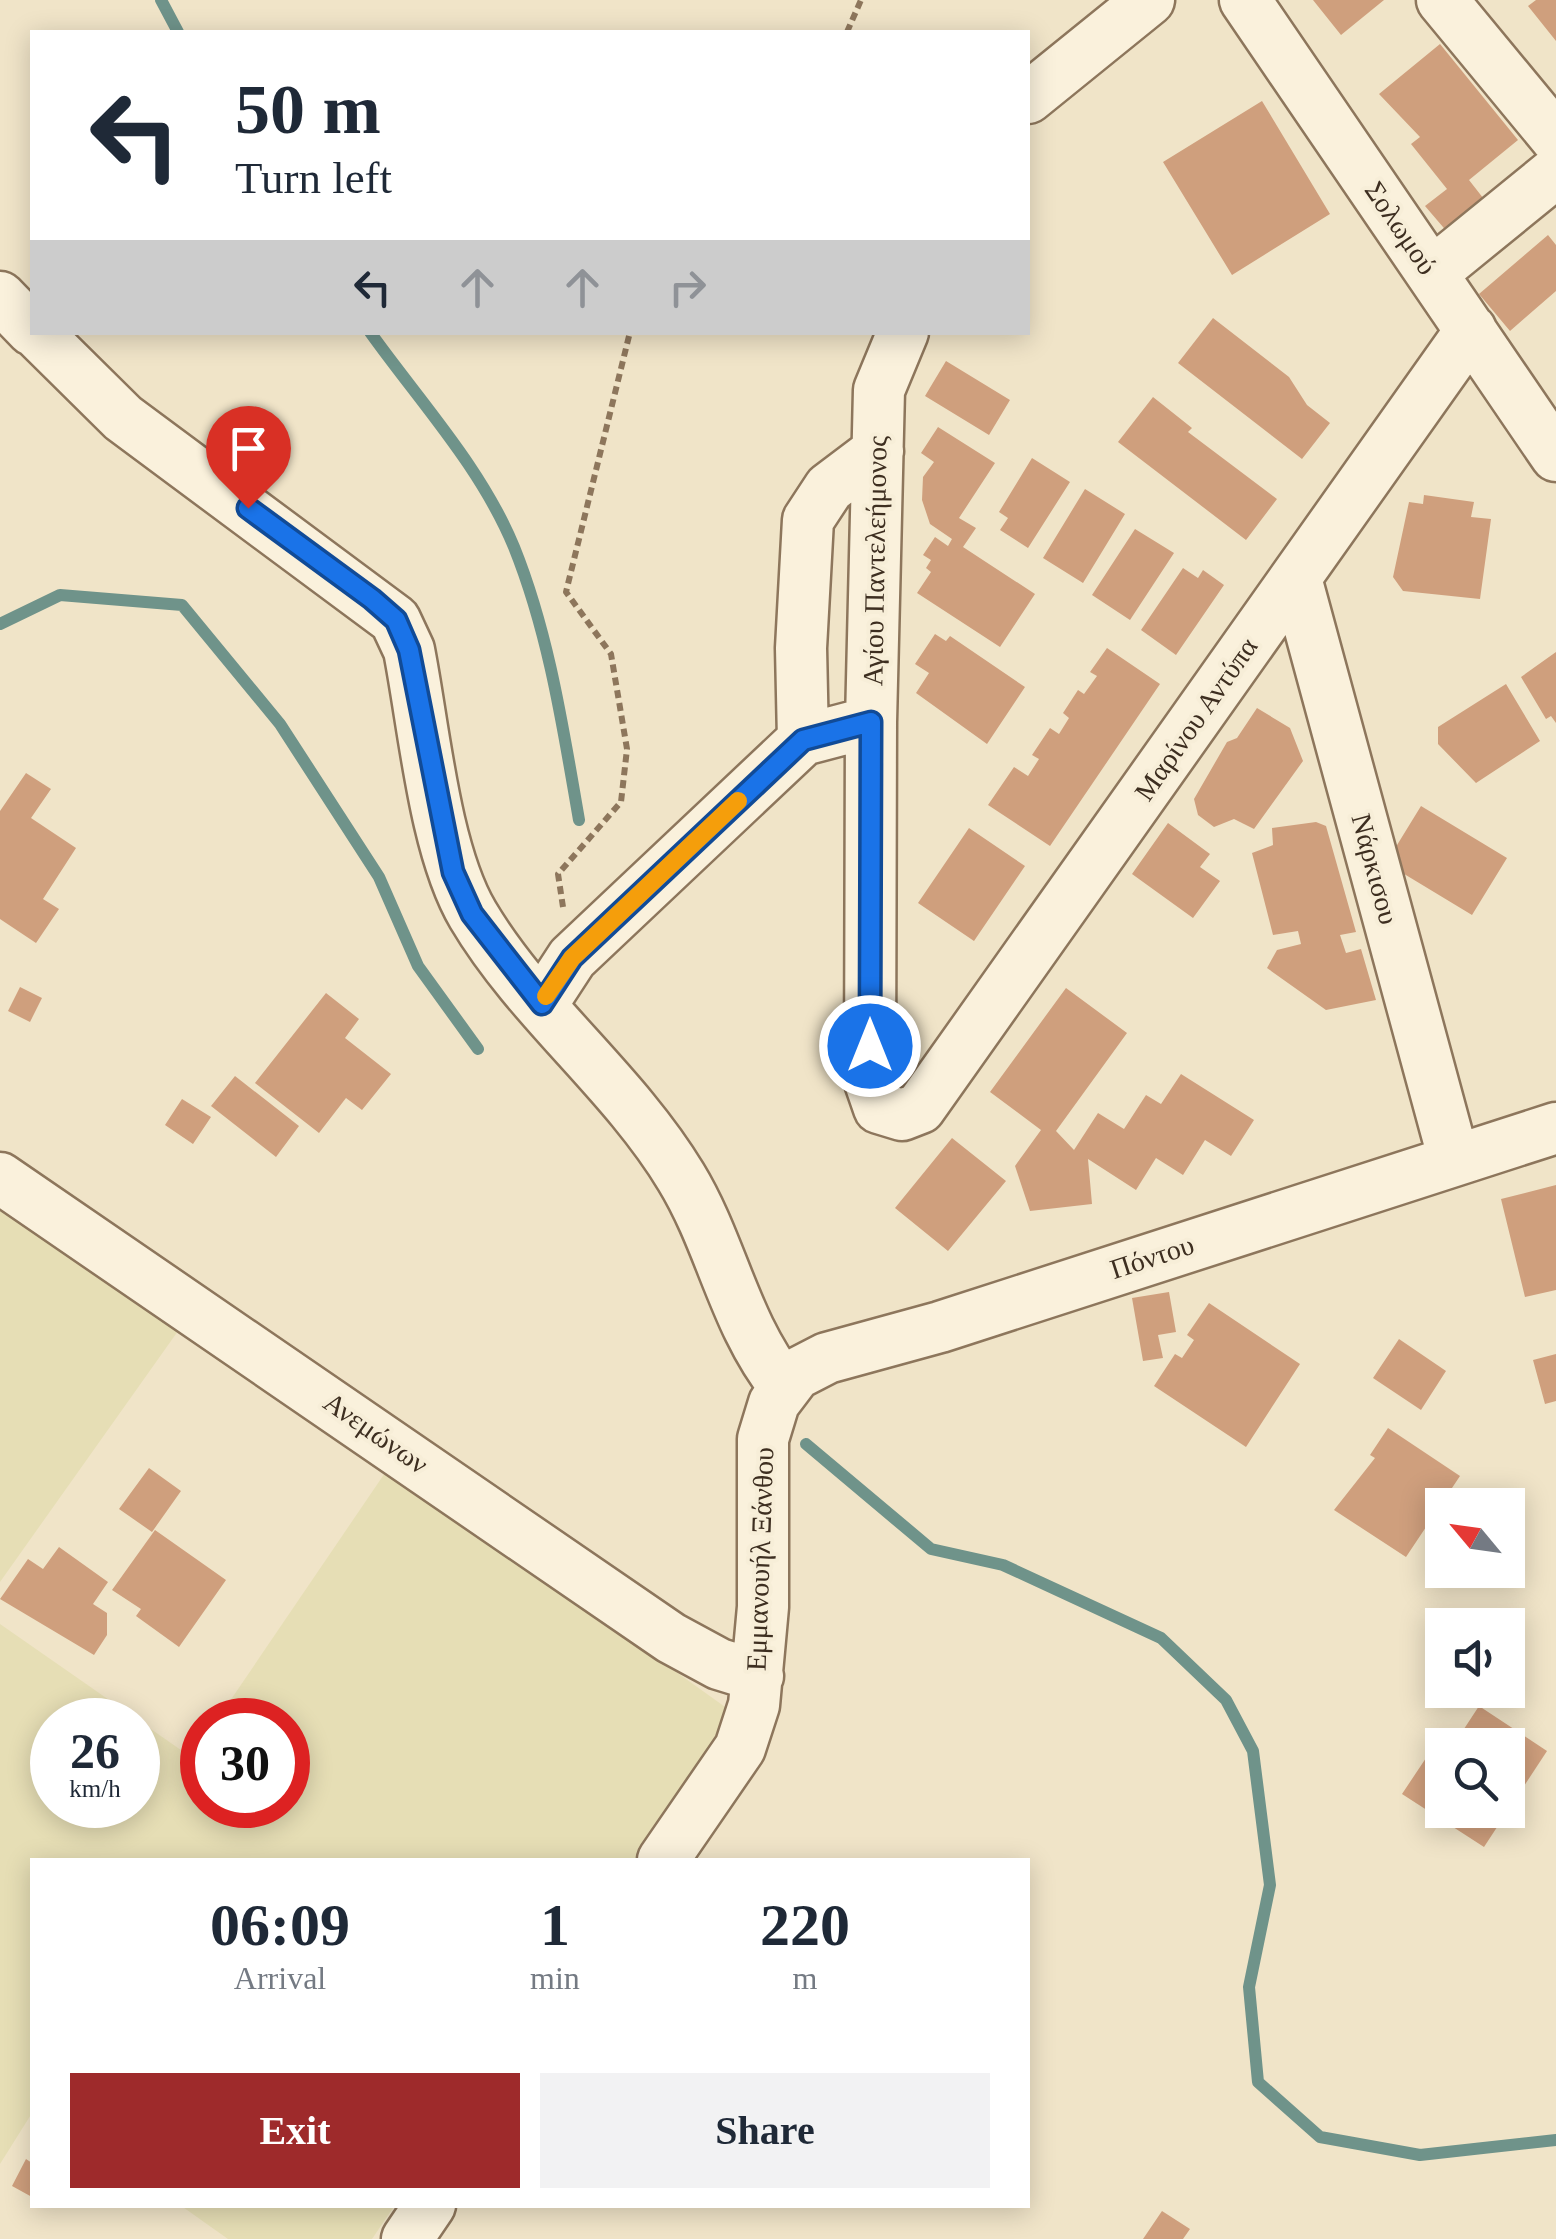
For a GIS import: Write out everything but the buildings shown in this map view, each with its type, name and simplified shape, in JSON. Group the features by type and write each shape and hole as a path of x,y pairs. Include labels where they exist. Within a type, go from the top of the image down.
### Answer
{"street":[{"path":"1030,96 1149,0"},
{"name":"Σολωμού","path":"1245,0 1556,456"},
{"path":"1442,0 1556,138"},
{"path":"1432,273 1556,172"},
{"path":"0,297 30,327"},
{"name":"Μαρίνου Αντύπα","path":"920,1108 1470,330"},
{"path":"38,335 124,418 396,620 409,650 453,872 472,914 542,1004 646,1125 680,1174 695,1201 777,1400"},
{"name":"Αγίου Παντελεήμονος","path":"902,335 879,390 871,722 870,1082 879,1108 902,1115 920,1108"},
{"path":"803,740 802,648 808,520 829,488 878,450"},
{"name":"Νάρκισου","path":"1296,578 1454,1160"},
{"path":"542,1004 572,958 803,740 871,722"},
{"name":"Πόντου","path":"777,1400 796,1374 827,1358 969,1318 1556,1128"},
{"name":"Ανεμώνων","path":"0,1178 671,1638 719,1664 758,1676"},
{"name":"Εμμανουήλ Ξάνθου","path":"664,1858 740,1748 754,1705 763,1607 762,1450 777,1400"},
{"path":"407,2239 428,2208"}],"path":[{"path":"847,30 861,0"},
{"path":"572,958 558,874 621,802 627,749 611,654 566,592 629,335"}],"shaded area":[{"path":"0,1200 183,1324 0,1582"},
{"path":"389,1467 735,1714 635,1858 30,1858 30,2116 0,2164 0,1624 106,1698 30,1698 30,1828 160,1828 160,1735 180,1749 180,1828 310,1828 310,1698 232,1698"},
{"path":"184,2208 393,2208 372,2239 228,2239"}],"waterway":[{"path":"161,0 177,30"},
{"path":"372,335 467,462 514,547 546,647 579,820"},
{"path":"0,624 60,595 182,605 280,724 379,877 418,966 478,1049"},
{"path":"806,1444 931,1549 1003,1565 1161,1638 1226,1700 1253,1751 1270,1885 1249,1987 1258,2082 1320,2137 1420,2155 1556,2140"}],"slow traffic":[{"path":"546,996 572,958 738,801"}],"route":[{"path":"248,508 396,620 409,650 453,872 472,914 542,1004 554,980 572,958 803,740 871,722 870,1046"}]}
